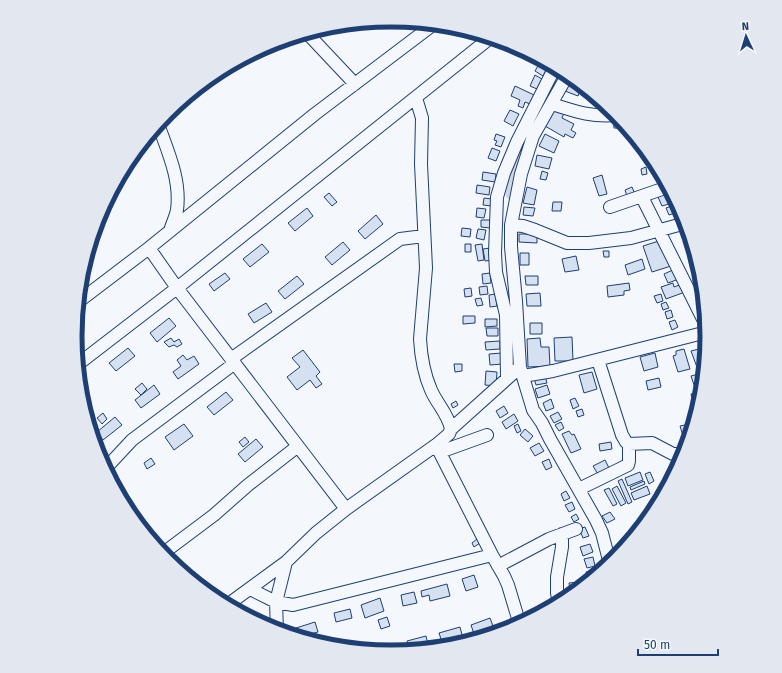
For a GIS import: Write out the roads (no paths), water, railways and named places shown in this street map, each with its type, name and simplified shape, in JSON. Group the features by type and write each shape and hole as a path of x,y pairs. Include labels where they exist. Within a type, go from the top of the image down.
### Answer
{"street":[{"path":"84,298 149,248 316,114 427,30"},
{"path":"312,38 355,84"},
{"path":"82,361 177,288 485,42"},
{"path":"508,377 506,315 496,264 495,229 497,197 504,174 517,142 552,72"},
{"path":"565,80 531,143 521,174 511,225 508,253 516,301 522,372 533,410 542,423 596,520 602,533 608,557"},
{"path":"416,98 422,118 421,164 426,268 420,339 423,366 432,392 442,407 451,429"},
{"path":"552,104 587,115 607,116"},
{"path":"160,130 172,162 176,182 177,210 170,230"},
{"path":"610,207 663,189"},
{"path":"642,197 700,314"},
{"path":"511,225 523,226 567,243 610,241 660,231 680,225"},
{"path":"109,464 132,440 233,361 400,239 424,236"},
{"path":"149,248 177,288 346,510"},
{"path":"496,264 508,253"},
{"path":"231,602 286,562 316,533 346,510 438,448 451,429 508,377 522,372 553,371 700,334"},
{"path":"579,489 628,465 630,455 629,444 622,435 598,360"},
{"path":"438,448 486,435"},
{"path":"629,444 652,443 673,454 677,454"},
{"path":"167,550 214,515 248,485 298,446"},
{"path":"438,448 508,585 518,618"},
{"path":"498,566 549,539 576,529"},
{"path":"558,597 557,577 562,547 562,534"},
{"path":"250,588 276,602 294,605 492,555"},
{"path":"276,623 276,602 286,562"}],"waterway":[{"path":"511,194 516,165 544,101"}]}
